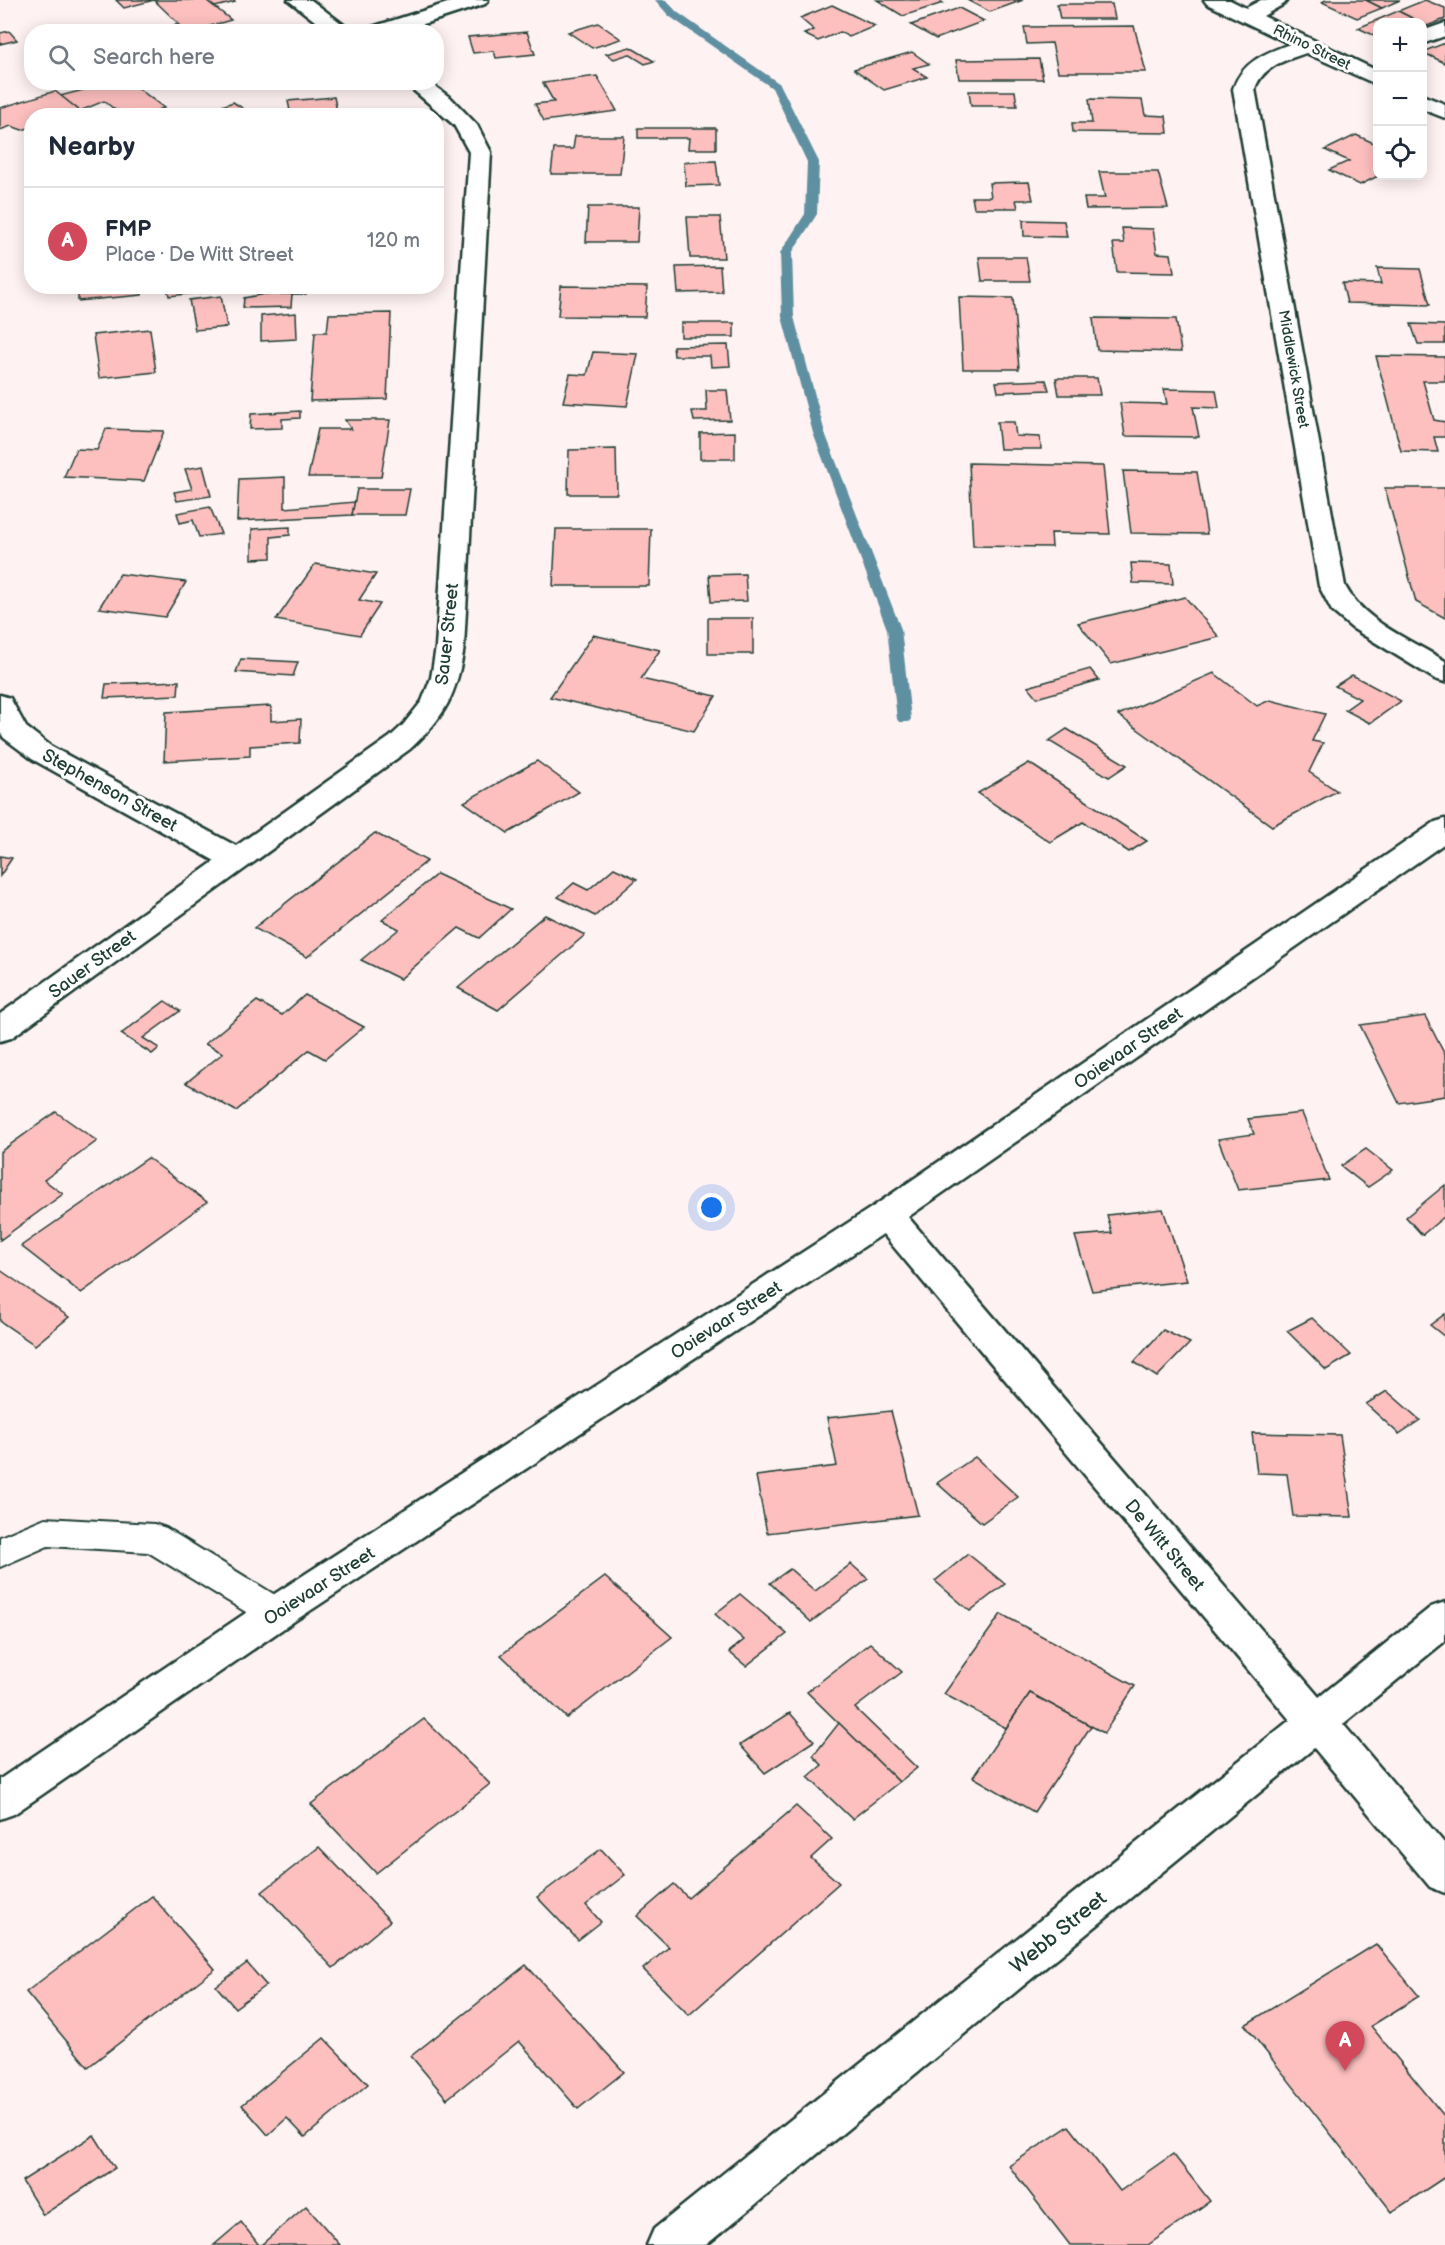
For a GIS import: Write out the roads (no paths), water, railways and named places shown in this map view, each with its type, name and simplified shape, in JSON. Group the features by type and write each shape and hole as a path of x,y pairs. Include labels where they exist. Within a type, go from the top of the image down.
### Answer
{"street":[{"path":"297,0 332,24"},
{"path":"402,24 478,0"},
{"name":"Rhino Street","path":"1214,0 1373,77"},
{"path":"1246,16 1277,0"},
{"path":"1427,36 1445,29"},
{"name":"Middlewick Street","path":"1307,45 1256,67 1246,78 1244,89 1332,586 1342,605 1362,622 1445,673"},
{"path":"1353,67 1373,58"},
{"name":"Sauer Street","path":"0,1030 400,743 428,718 441,693 450,647 480,152 469,126 453,110 425,90"},
{"path":"1427,103 1445,112"},
{"name":"Stephenson Street","path":"0,704 14,732 42,753 237,860"},
{"name":"Ooievaar Street","path":"0,1801 276,1613 886,1215 1445,829"},
{"name":"De Witt Street","path":"886,1215 1445,1874"},
{"name":"Webb Street","path":"670,2245 1445,1618"}],"lane":[{"path":"0,1553 45,1532 154,1538 276,1613"}],"waterway":[{"path":"660,0 673,14 776,86 813,162 811,214 786,253 788,317 819,433 894,629 904,719"}],"place":[{"name":"FMP","path":"1345,2071"}]}
